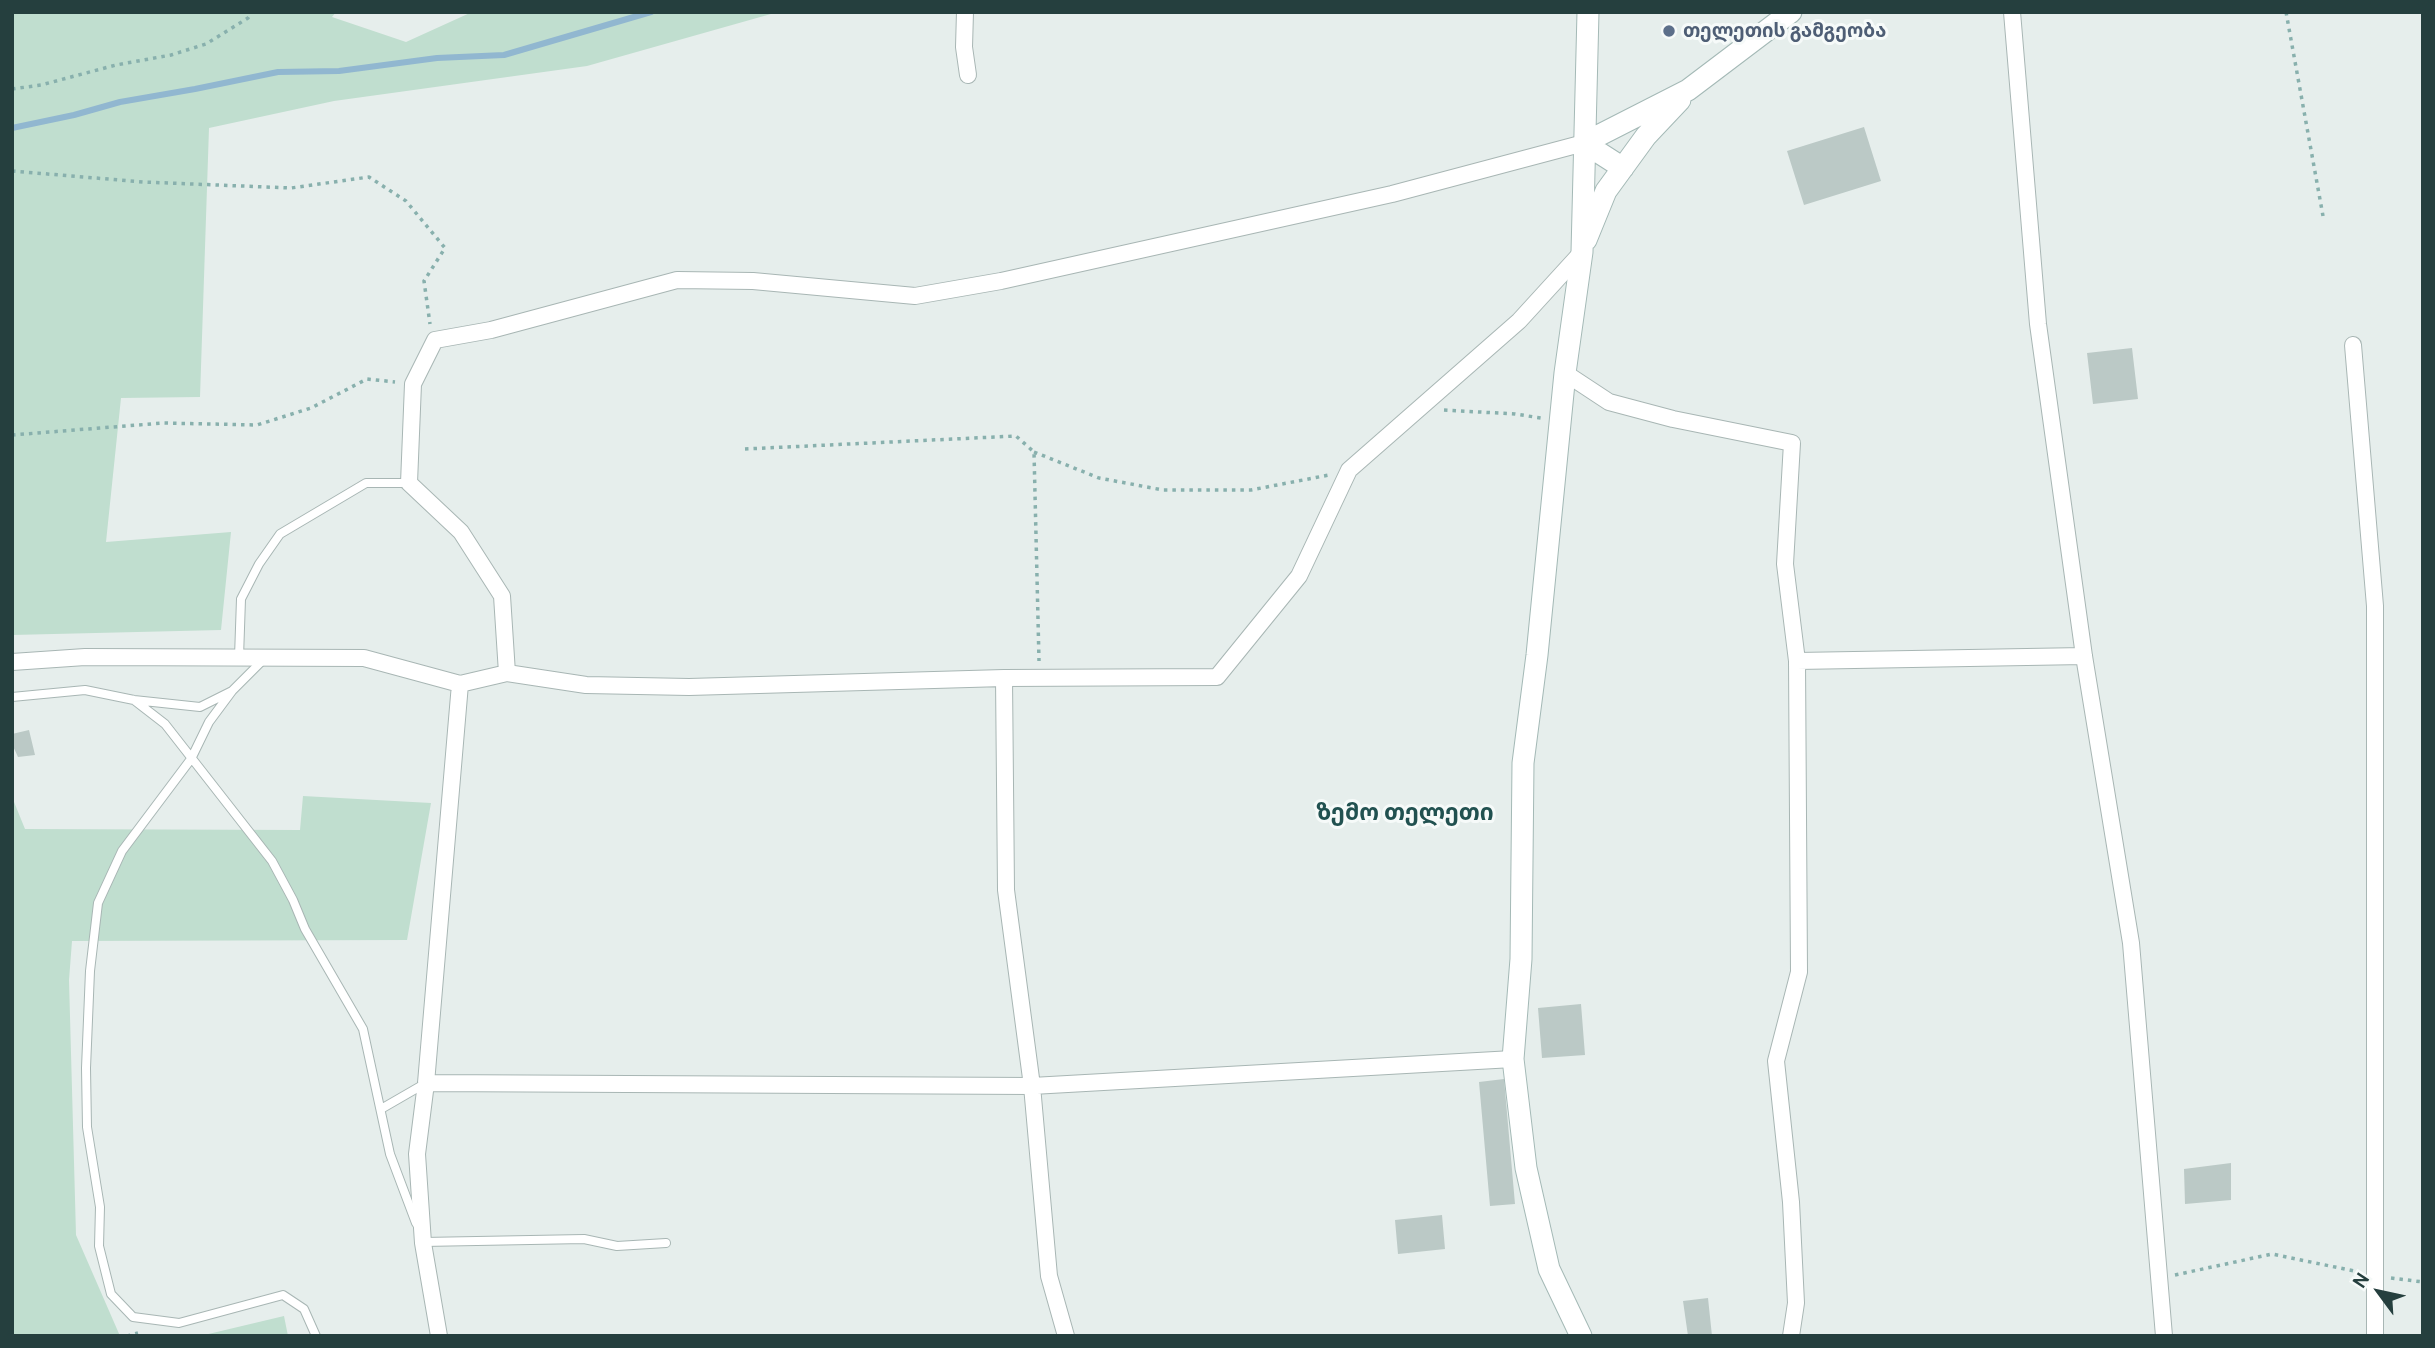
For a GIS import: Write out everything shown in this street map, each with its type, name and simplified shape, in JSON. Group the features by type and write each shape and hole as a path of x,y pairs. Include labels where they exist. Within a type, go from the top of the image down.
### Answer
{"street":[{"path":"965,12 964,47 968,75"},
{"path":"1581,1336 1549,1269 1526,1168 1513,1059 1521,960 1523,762 1537,655 1565,373 1582,251 1588,12"},
{"path":"12,662 85,657 364,658 460,684 508,673 586,685 690,687 1040,677 1217,677 1299,576 1349,470 1422,409 1519,321 1582,251 1606,191 1646,136 1688,90 1790,12"},
{"path":"2012,12 2038,324 2084,656 2131,943 2164,1336"},
{"path":"508,673 502,596 461,532 410,484 413,384 435,340 491,330 677,280 753,281 915,296 1001,281 1392,194 1584,143 1688,90"},
{"path":"1584,143 1623,168"},
{"path":"2353,345 2375,606 2375,1336"},
{"path":"1565,373 1609,402 1673,419 1792,443 1785,564 1797,661 1799,972 1776,1061 1790,1202 1796,1303 1791,1336"},
{"path":"1797,661 2084,656"},
{"path":"1004,678 1006,890 1032,1086 1049,1276 1066,1336"},
{"path":"439,1336 423,1243 417,1154 426,1083 460,684"},
{"path":"426,1083 1032,1086 1513,1059"}],"lane":[{"path":"239,657 241,599 259,564 280,534 366,483 410,484"},
{"path":"267,657 232,691 209,722 191,758 122,851 98,903 90,971 86,1068 87,1127 100,1207 99,1246 111,1294 133,1317 179,1323 283,1294 304,1308 316,1336"},
{"path":"12,696 85,690 134,701 200,707 232,691"},
{"path":"134,701 164,724 272,861 305,929 363,1029 390,1154 423,1243 584,1239 617,1246 666,1243"},
{"path":"381,1109 426,1083"}],"path":[{"path":"12,89 41,85 116,65 172,55 206,44 248,18 252,12"},
{"path":"2286,12 2323,216"},
{"path":"12,171 143,182 291,188 369,177 406,201 446,248 424,281 429,321 435,340"},
{"path":"12,435 163,423 257,425 311,408 367,379 413,384"},
{"path":"1422,409 1516,414 1560,421"},
{"path":"745,449 1016,436 1034,452 1099,478 1163,490 1251,491 1349,470"},
{"path":"1034,452 1040,677"},
{"path":"2159,1278 2272,1254 2375,1276 2423,1282"}],"green space":[{"path":"12,12 336,12 332,17 406,42 472,12 778,12 587,66 334,101 209,128 200,397 121,398 106,542 231,532 221,630 12,635"},
{"path":"303,796 431,803 407,940 72,941 69,980 76,1235 120,1336 12,1336 12,797 25,829 300,830"},
{"path":"284,1316 288,1336 200,1336"}],"building":[{"path":"1864,127 1881,181 1804,205 1787,151"},
{"path":"2132,348 2138,399 2093,404 2087,353"},
{"path":"29,730 35,755 18,757 12,744 12,734"},
{"path":"1581,1004 1585,1055 1542,1058 1538,1008"},
{"path":"1504,1079 1515,1204 1490,1206 1479,1082"},
{"path":"2231,1163 2231,1200 2185,1204 2184,1169"},
{"path":"1442,1215 1445,1249 1398,1254 1395,1220"},
{"path":"1708,1298 1712,1336 1688,1336 1683,1301"}],"waterway":[{"path":"12,128 120,102 278,72 339,71 437,58 504,55 651,12"}],"place":[{"name":"თელეთის გამგეობა","path":"1669,31"}],"district":[{"name":"ზემო თელეთი","path":"1405,813"}]}
